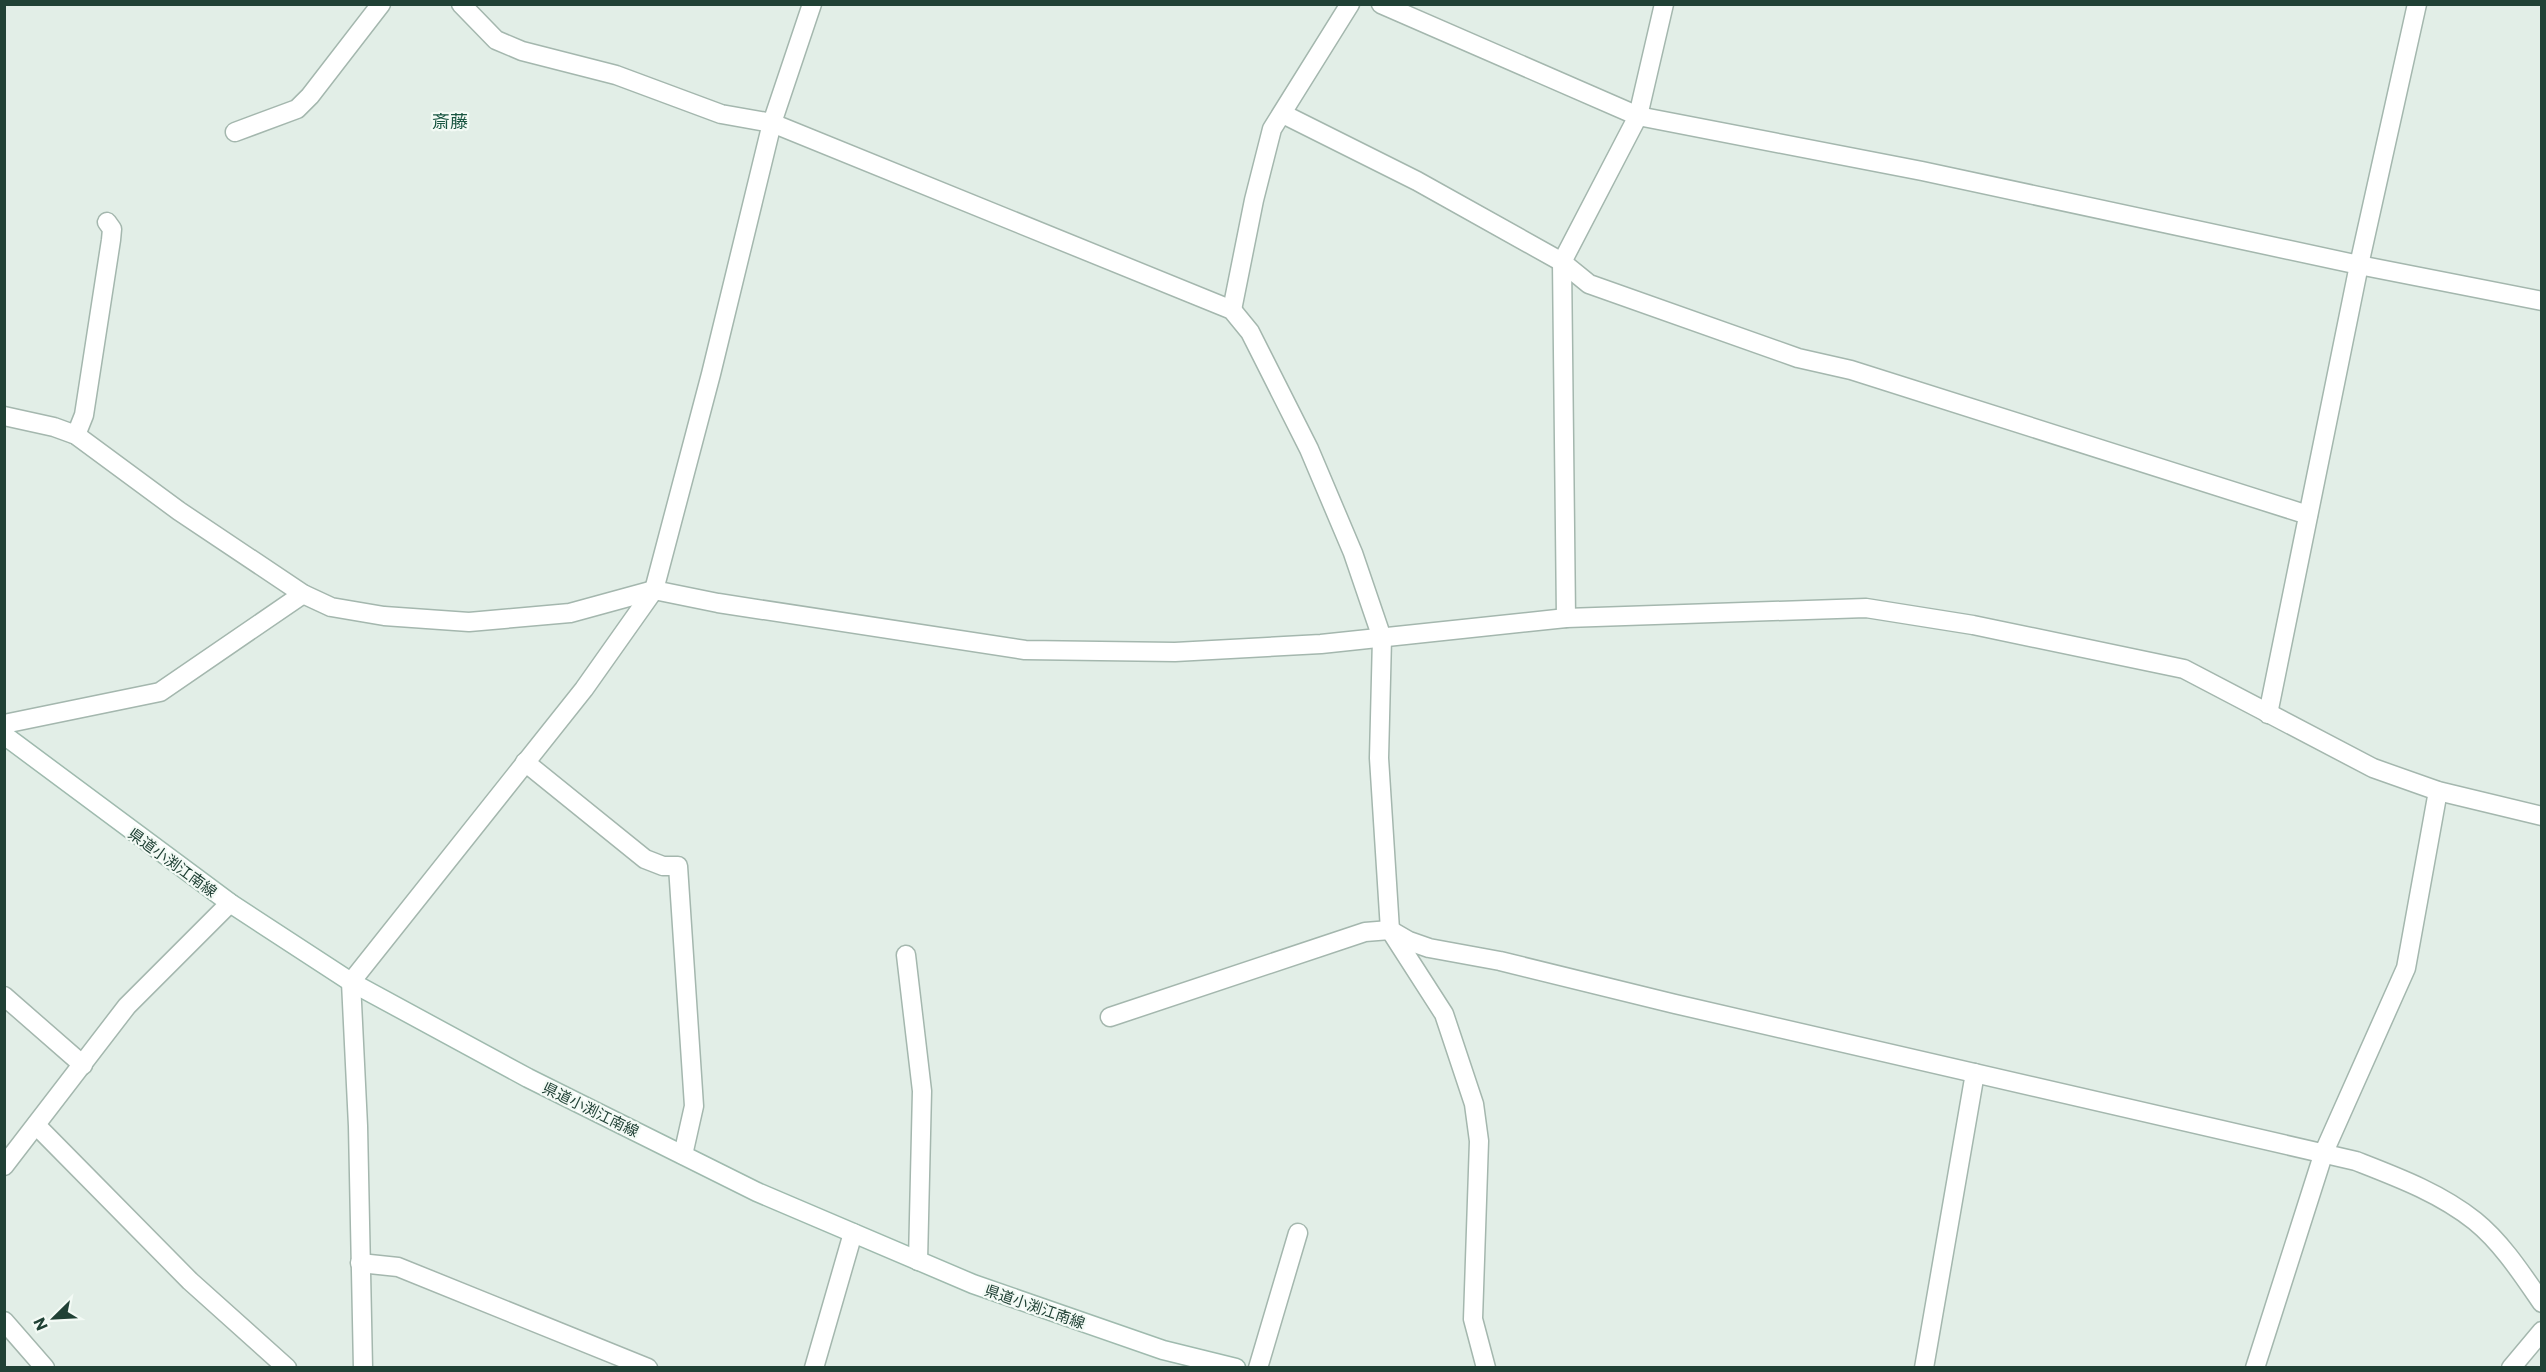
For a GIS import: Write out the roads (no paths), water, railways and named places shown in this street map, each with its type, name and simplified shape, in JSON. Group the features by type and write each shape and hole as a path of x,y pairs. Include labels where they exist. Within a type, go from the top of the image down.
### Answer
{"street":[{"path":"235,132 297,109 310,96 381,4"},
{"path":"462,4 496,40 522,51 616,75 722,114 772,123 1232,310 1250,332 1309,449 1353,553 1382,638 1379,758 1390,930 1444,1014 1474,1104 1479,1141 1473,1319 1486,1368"},
{"path":"363,1368 358,1126 351,982 584,689 654,590 711,374 772,123 812,4"},
{"path":"1232,310 1254,200 1272,129 1350,4"},
{"path":"1381,4 1638,116 1922,171 2541,302"},
{"path":"1566,618 1562,262 1638,116 1664,4"},
{"path":"2268,714 2359,265 2417,4"},
{"path":"1282,114 1417,181 1562,262 1589,284 1798,358 1851,370 2308,515"},
{"path":"76,435 84,415 111,240 112,229 107,222"},
{"path":"4,416 54,427 76,435 179,511 303,594 331,608 384,616 469,622 570,613 654,590 718,603 1025,650 1175,652 1321,644 1566,618 1866,608 1973,626 2184,669 2373,768 2438,791 2541,816"},
{"path":"4,724 160,692 303,594"},
{"name":"県道小渕江南線","path":"4,735 230,903 351,982 528,1078 757,1192 973,1284 1162,1350 1236,1368"},
{"path":"525,762 645,858 663,866 678,866 694,1106 683,1155"},
{"path":"2255,1368 2324,1152 2406,968 2438,791"},
{"path":"4,1166 127,1006 230,903"},
{"path":"1110,1017 1365,932 1390,930 1409,941 1429,948 1500,961 1675,1004 2324,1152 2412,1183 2475,1221 2512,1259 2541,1303"},
{"path":"906,955 922,1091 918,1261"},
{"path":"4,996 83,1065"},
{"path":"1924,1368 1975,1073"},
{"path":"36,1125 190,1281 287,1368"},
{"path":"814,1368 853,1233"},
{"path":"1258,1368 1298,1233"},
{"path":"360,1263 398,1267 648,1368"},
{"path":"4,1321 45,1368"},
{"path":"2511,1368 2541,1331"}],"district":[{"name":"斎藤","path":"450,121"}]}
